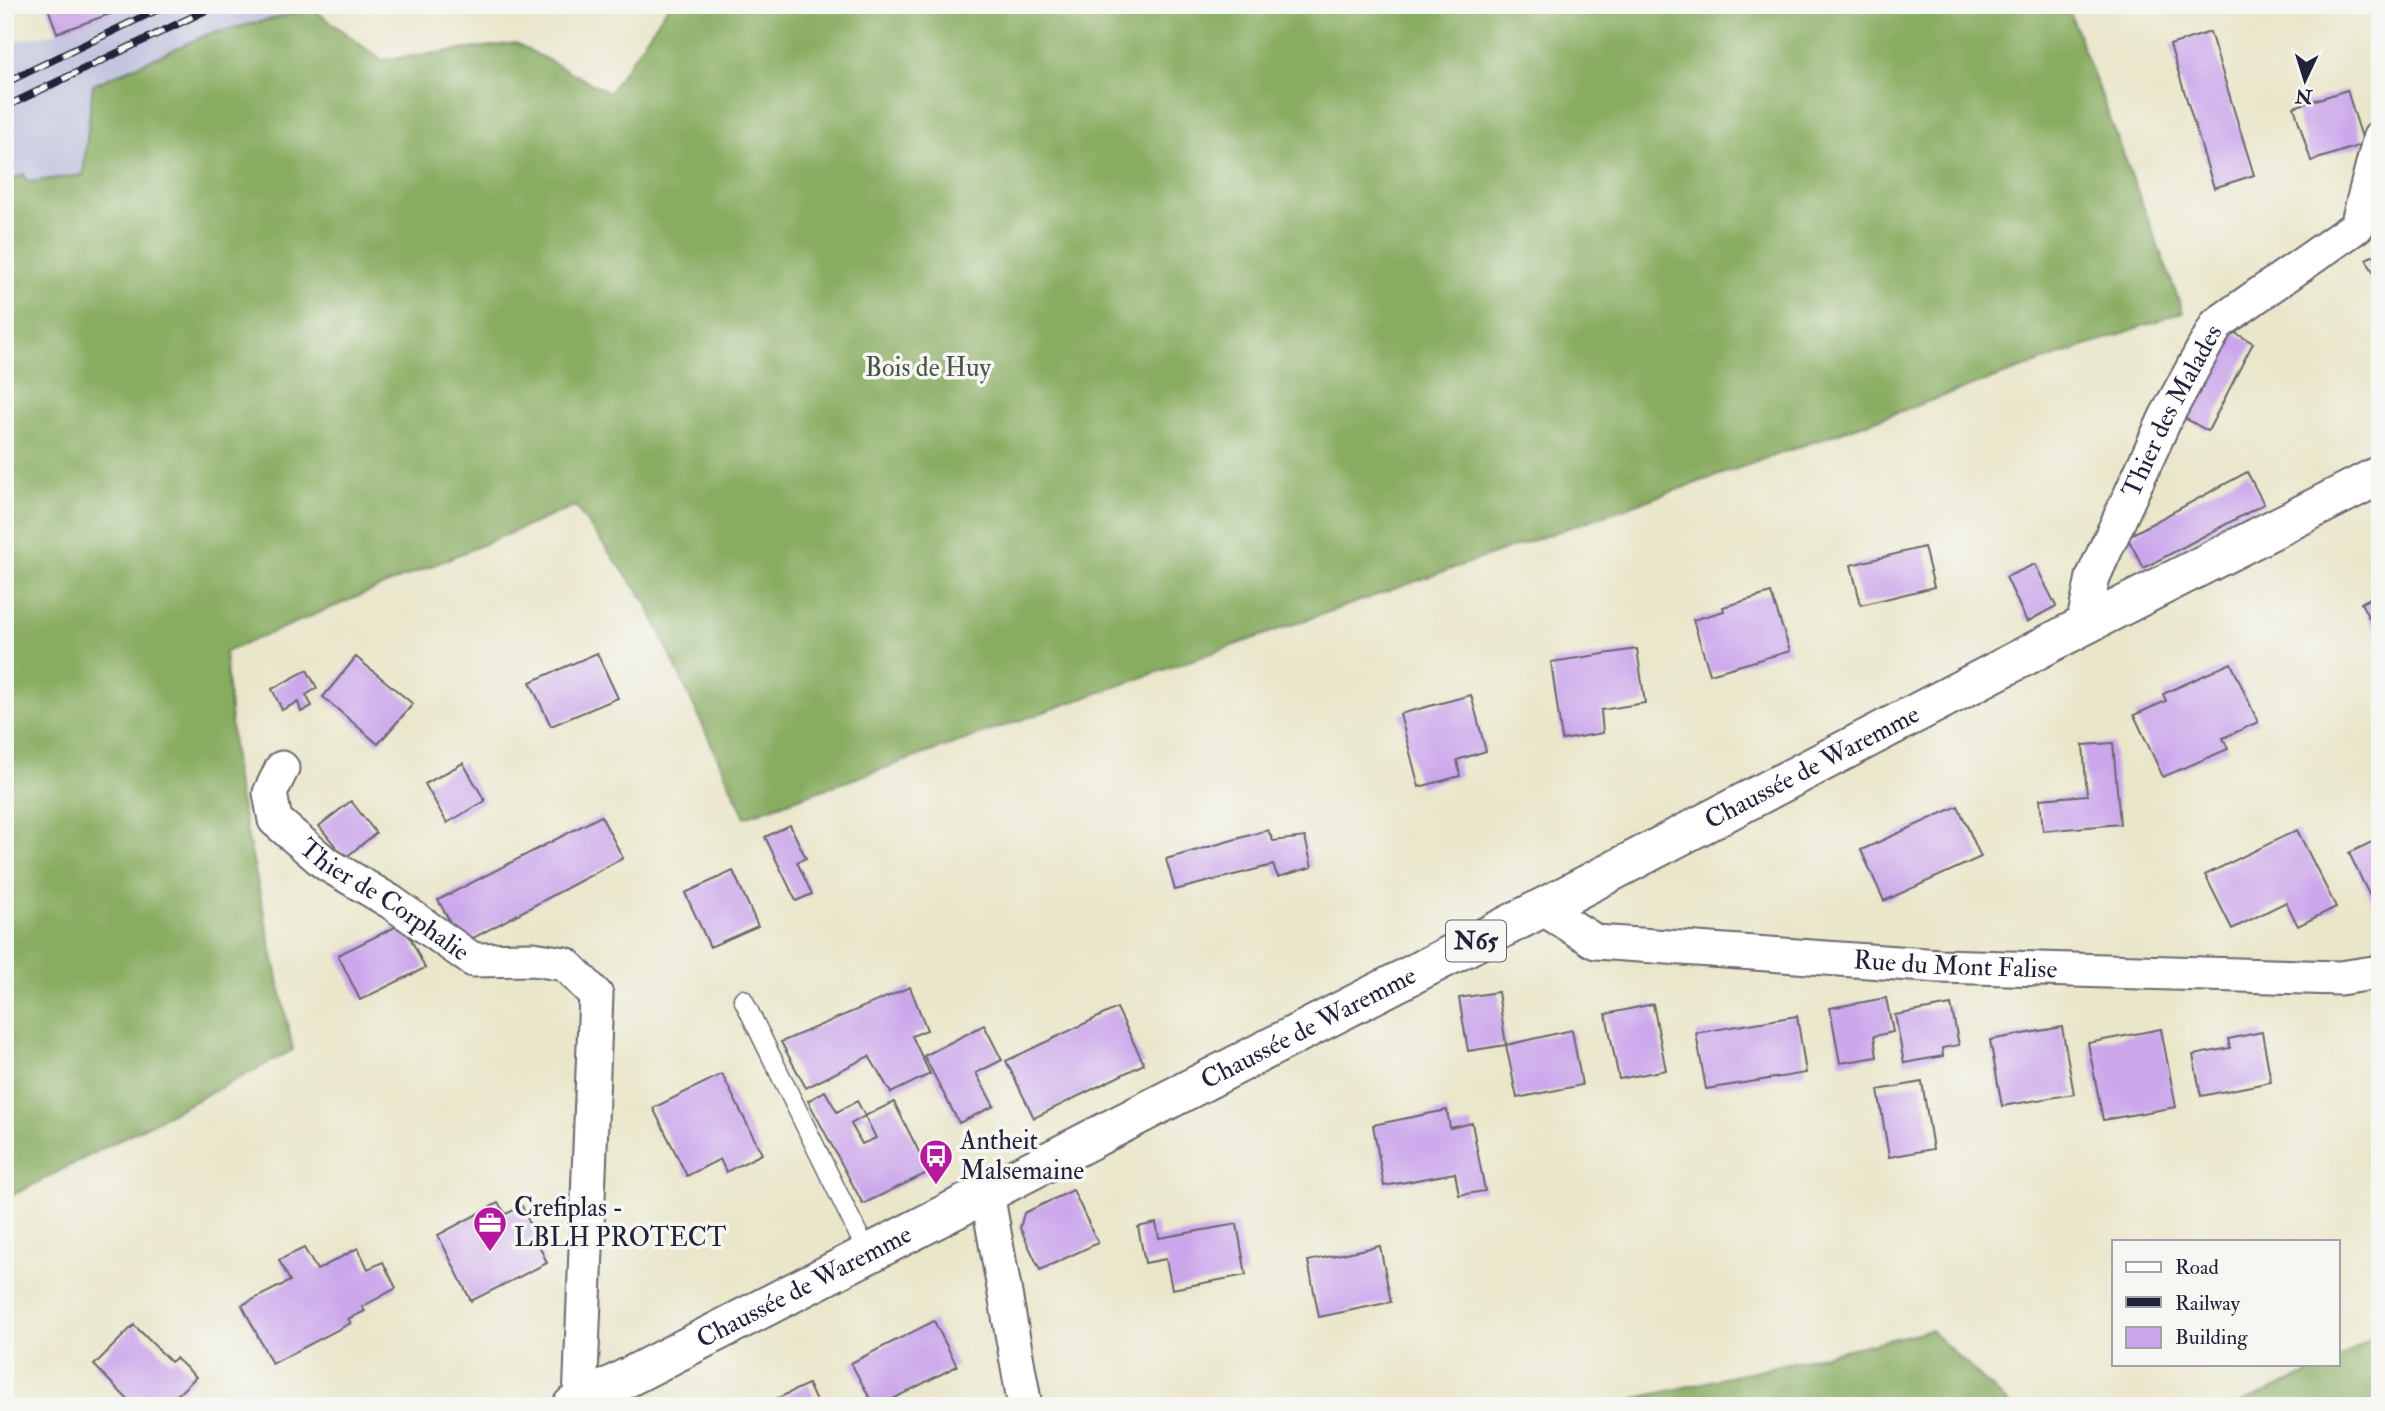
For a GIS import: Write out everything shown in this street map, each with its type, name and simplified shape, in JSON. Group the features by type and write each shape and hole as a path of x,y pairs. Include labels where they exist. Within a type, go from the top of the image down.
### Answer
{"main road":[{"name":"Chaussée de Waremme","path":"576,1404 2380,475"}],"street":[{"name":"Thier des Malades","path":"2083,626 2093,577 2166,417 2217,324 2357,226 2380,137"},
{"name":"Thier de Corphalie","path":"282,768 270,793 275,820 325,863 391,902 473,960 534,959 565,964 596,995 576,1404"},
{"name":"Rue du Mont Falise","path":"1542,908 1596,942 1940,966 2340,978 2380,972"},
{"path":"988,1193 1025,1406"}],"lane":[{"path":"743,999 868,1254"}],"shaded area":[{"path":"133,5 322,5 84,175 28,183 24,174 5,183 5,43 57,33"}],"green space":[{"name":"Bois de Huy","path":"669,5 2067,5 2183,312 745,817 646,602 575,506 225,652 236,781 293,1050 5,1199 5,183 24,174 28,182 83,175 93,85 209,34 313,9 381,60 516,43 609,93"},
{"path":"1930,1330 2011,1406 1633,1406 1633,1399"},
{"path":"2380,1333 2380,1406 2234,1406 2325,1366 2340,1366 2340,1358"}],"building":[{"path":"47,5 132,5 132,6 57,33"},
{"path":"2210,32 2254,175 2214,188 2170,45"},
{"path":"2347,90 2364,144 2311,161 2294,107"},
{"path":"2380,252 2380,285 2366,259"},
{"path":"2228,329 2253,343 2208,431 2183,417"},
{"path":"2247,472 2264,504 2144,568 2127,537"},
{"path":"1924,547 1934,587 1861,605 1851,565"},
{"path":"2035,564 2056,606 2027,622 2006,577"},
{"path":"1771,593 1790,651 1710,674 1693,620 1724,611 1723,607"},
{"path":"2380,593 2380,639 2361,603"},
{"path":"1637,649 1645,703 1601,710 1603,733 1562,740 1551,662"},
{"path":"597,653 618,698 551,726 530,682"},
{"path":"356,657 413,704 378,744 323,697"},
{"path":"2231,663 2258,722 2223,738 2228,749 2163,777 2134,715 2166,701 2163,694"},
{"path":"307,670 317,688 306,695 312,706 301,712 298,702 282,710 272,689"},
{"path":"1471,695 1486,751 1457,760 1460,776 1419,787 1400,714"},
{"path":"2113,743 2120,824 2043,831 2040,799 2087,795 2083,745"},
{"path":"463,763 485,801 447,823 425,784"},
{"path":"351,801 376,833 345,858 319,826"},
{"path":"1958,806 1981,857 1884,901 1861,850"},
{"path":"601,816 623,858 462,944 438,900"},
{"path":"790,825 806,858 797,862 812,894 796,901 765,837"},
{"path":"1268,830 1273,841 1305,837 1312,867 1278,877 1273,865 1175,890 1166,859"},
{"path":"2297,830 2336,907 2298,926 2286,902 2232,929 2205,875"},
{"path":"2380,838 2380,905 2375,907 2349,853"},
{"path":"733,871 758,926 710,947 685,893"},
{"path":"403,923 425,968 360,1000 338,955"},
{"path":"910,987 927,1030 912,1036 930,1074 891,1093 869,1056 806,1088 781,1042"},
{"path":"1498,992 1506,1045 1468,1051 1459,998"},
{"path":"1886,998 1893,1032 1874,1036 1877,1057 1840,1063 1830,1008"},
{"path":"1653,1004 1666,1070 1619,1079 1606,1014"},
{"path":"1951,1005 1959,1045 1942,1048 1943,1056 1904,1063 1895,1015"},
{"path":"1117,1008 1144,1064 1034,1118 1006,1061"},
{"path":"1797,1016 1806,1073 1706,1089 1696,1033"},
{"path":"984,1025 1002,1060 976,1073 994,1106 959,1123 924,1056"},
{"path":"2062,1027 2074,1094 2002,1106 1990,1040"},
{"path":"2161,1029 2176,1107 2103,1120 2088,1043"},
{"path":"1572,1030 1582,1085 1517,1098 1506,1045"},
{"path":"2262,1032 2271,1082 2201,1096 2193,1055 2230,1048 2228,1039"},
{"path":"722,1074 762,1154 726,1172 720,1159 687,1176 653,1108"},
{"path":"1922,1082 1933,1149 1889,1157 1878,1090"},
{"path":"825,1091 837,1112 857,1101 865,1116 894,1102 929,1172 863,1204 808,1101","holes":["865,1116 876,1138 862,1144 851,1124"]},
{"path":"1447,1110 1450,1128 1472,1123 1485,1191 1459,1195 1455,1173 1384,1186 1373,1125"},
{"path":"1073,1190 1098,1243 1040,1270 1020,1228 1024,1213"},
{"path":"498,1203 506,1214 522,1206 547,1263 471,1301 438,1235"},
{"path":"1156,1223 1159,1238 1237,1224 1246,1275 1172,1289 1166,1259 1145,1263 1138,1227"},
{"path":"1380,1246 1391,1302 1319,1317 1308,1261"},
{"path":"304,1248 317,1270 358,1248 368,1269 383,1262 396,1288 362,1307 365,1311 348,1319 351,1323 272,1364 242,1305 290,1281 279,1260"},
{"path":"934,1321 957,1366 879,1406 874,1406 851,1363"},
{"path":"134,1325 171,1362 176,1358 196,1377 166,1406 134,1406 94,1365"},
{"path":"808,1384 818,1406 761,1406"}],"railway":[{"path":"5,83 167,5"},
{"path":"5,107 217,5"}],"place":[{"name":"Antheit Malsemaine","path":"936,1186"},
{"name":"Crefiplas - LBLH PROTECT","path":"490,1253"}]}
